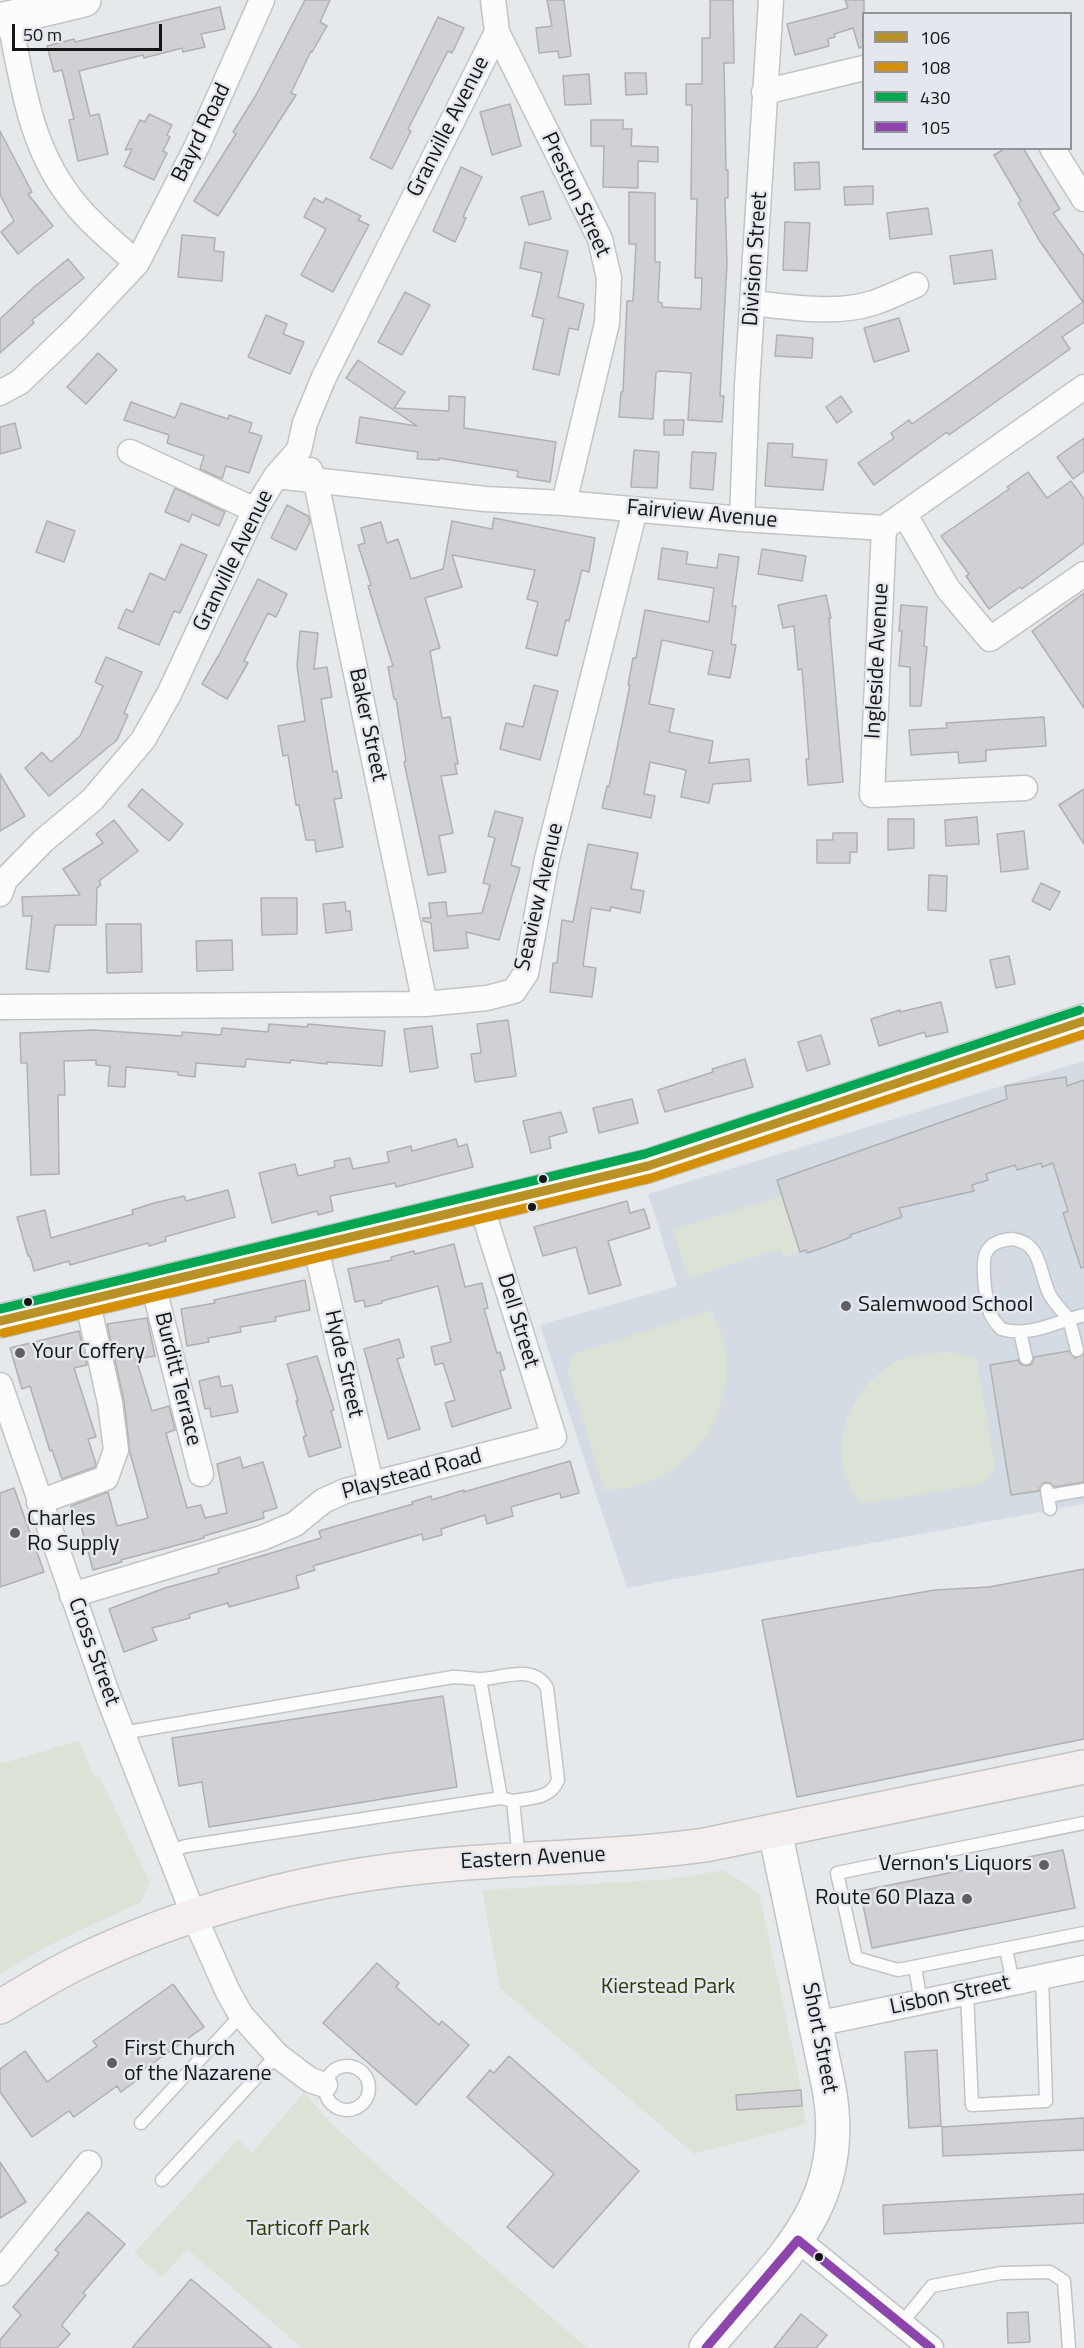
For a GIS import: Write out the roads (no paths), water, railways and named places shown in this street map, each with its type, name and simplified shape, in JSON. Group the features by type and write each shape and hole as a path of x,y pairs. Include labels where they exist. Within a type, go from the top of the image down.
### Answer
{"main road":[{"path":"4,19 84,0"},
{"path":"0,1321 648,1166 1084,1022"},
{"name":"Eastern Avenue","path":"0,2007 73,1965 109,1948 194,1916 259,1896 369,1873 442,1864 652,1852 705,1845 1084,1767"},
{"name":"Short Street","path":"706,2348 798,2240 823,2192 833,2148 833,2112 775,1831"}],"street":[{"name":"Bayrd Road","path":"0,393 20,382 76,328 137,263 197,146 262,0"},
{"name":"Preston Street","path":"493,0 497,32 594,225 609,278 607,323 564,503"},
{"name":"Division Street","path":"742,519 752,303 771,0"},
{"path":"4,19 30,123 48,164 77,206 137,263"},
{"name":"Granville Avenue","path":"2,882 43,841 92,800 143,740 169,694 255,510 276,476 299,450 305,423 324,377 497,32"},
{"path":"764,92 862,68"},
{"path":"1053,150 1084,199"},
{"path":"752,303 815,309 843,308 870,304 916,285"},
{"path":"884,528 1084,387"},
{"name":"Baker Street","path":"299,450 316,482 425,1004"},
{"path":"130,452 255,510"},
{"name":"Fairview Avenue","path":"276,476 485,499 884,528"},
{"name":"Seaview Avenue","path":"0,1007 425,1004 487,998 514,991 526,973 547,860 635,510"},
{"path":"905,515 948,589 990,639 1084,574"},
{"name":"Ingleside Avenue","path":"884,528 872,795 1025,788"},
{"name":"Dell Street","path":"481,1205 554,1437"},
{"name":"Hyde Street","path":"315,1244 371,1483"},
{"name":"Burditt Terrace","path":"153,1284 201,1474"},
{"path":"39,1502 106,1478 116,1450 110,1403 87,1299"},
{"path":"0,1314 0,1321"},
{"name":"Cross Street","path":"0,1385 39,1502 122,1732 194,1916 241,2015 277,2055 310,2080 325,2085"},
{"name":"Playstead Road","path":"72,1595 262,1538 295,1524 333,1495 371,1483 554,1437"},
{"name":"Lisbon Street","path":"816,2024 1084,1968"},
{"path":"0,2272 89,2163"},
{"path":"798,2240 931,2348"}],"lane":[{"path":"1077,1350 1069,1319 1050,1296 1033,1248 1019,1240 1002,1240 988,1249 984,1257 990,1312 1001,1329 1020,1332 1034,1330 1069,1319 1084,1315"},
{"path":"1020,1332 1026,1358"},
{"path":"1050,1509 1047,1493 1084,1490"},
{"path":"122,1732 453,1677 480,1679 528,1674 539,1678 547,1688 558,1780 555,1788 545,1795 186,1846 169,1851"},
{"path":"480,1679 519,1860"},
{"path":"1084,1823 837,1873 856,1958 898,1970 1084,1933"},
{"path":"1006,1949 1013,1983"},
{"path":"915,1967 921,2002"},
{"path":"967,1993 972,2105 1046,2101 1042,1977"},
{"path":"141,2123 241,2015"},
{"path":"162,2180 277,2055"},
{"path":"901,2324 932,2286 1000,2273 1050,2272 1064,2281 1069,2348"}],"place":[{"name":"Salemwood School","path":"846,1306"},
{"name":"Your Coffery","path":"20,1353"},
{"name":"Charles Ro Supply","path":"15,1533"},
{"name":"Vernon's Liquors","path":"1044,1865"},
{"name":"Route 60 Plaza","path":"967,1899"},
{"name":"First Church of the Nazarene","path":"112,2063"}],"park label":[{"name":"Kierstead Park","path":"668,1988"},
{"name":"Tarticoff Park","path":"308,2230"}]}
